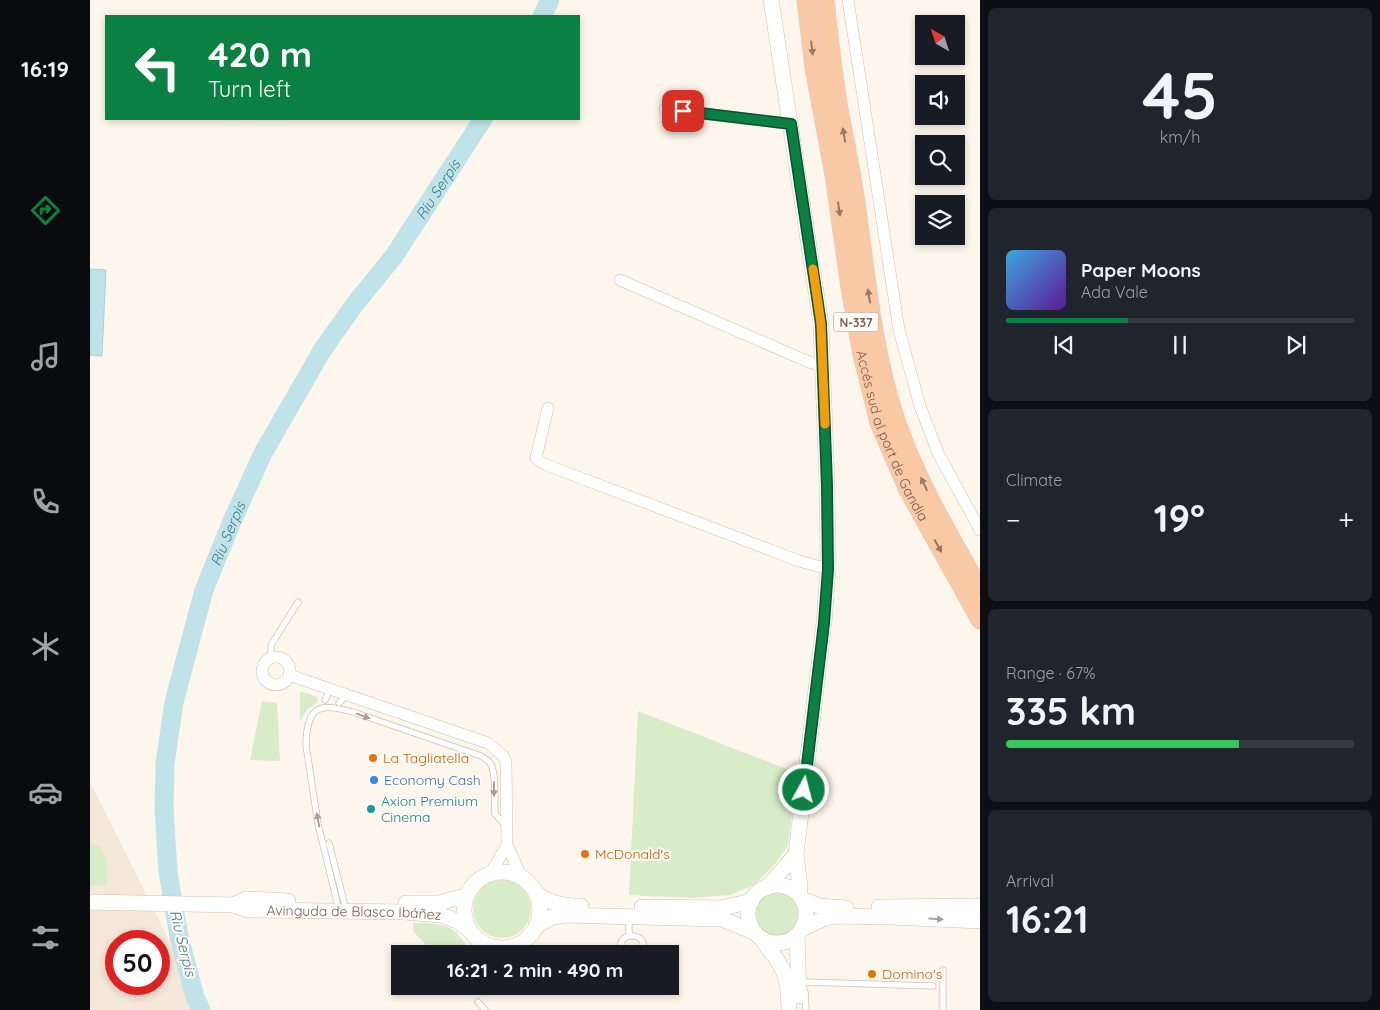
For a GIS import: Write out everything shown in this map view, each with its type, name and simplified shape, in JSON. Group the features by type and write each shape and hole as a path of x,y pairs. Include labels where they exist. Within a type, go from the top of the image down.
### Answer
{"highway":[{"name":"Accés sud al port de Gandia","path":"806,0 814,68 834,175 850,288 862,355 876,414 908,490 980,620"},
{"name":"Accés sud al port de Gandia","path":"824,0 872,319 889,398 911,459 932,502 980,589"}],"main road":[{"path":"771,0 821,324 823,366 828,569 822,643 796,854 800,897 806,914 800,932 798,964 799,1010"},
{"path":"767,888 796,854"},
{"path":"489,945 470,930 464,914 466,897 480,879 490,874 501,872 512,873 522,878 531,885 537,894 547,901 566,906 722,908 752,900 767,888 783,886 819,906 833,908 980,906"},
{"path":"516,945 529,936 536,926 540,910 537,894"},
{"name":"Avinguda de Blasco Ibáñez","path":"234,905 246,899 439,904 466,897"},
{"path":"752,900 748,917 758,936 778,961 788,979 789,1010"},
{"name":"Avinguda de Blasco Ibáñez","path":"96,902 234,905 247,910 404,912 441,915 457,921 470,930"},
{"path":"536,926 552,917 566,915 722,919 772,943 781,943 823,919 835,916 980,921"}],"street":[{"path":"848,0 899,330 920,406 938,453 980,530"},
{"path":"665,109 791,124"},
{"path":"620,280 809,362 823,366"},
{"path":"548,408 536,458 544,464 799,560 828,569"},
{"path":"270,658 284,659 289,666 289,675 285,681 274,684 266,680 262,668 270,658"},
{"path":"289,675 328,694 488,743 503,756 506,762 507,845 522,878"},
{"path":"490,874 507,845"}],"lane":[{"path":"270,658 271,645 298,602"},
{"path":"340,902 318,824 306,744 306,732 310,720 315,712 324,707 334,707 356,713 481,756 491,764 494,773 495,814 507,827"},
{"path":"329,843 340,902"},
{"path":"629,917 629,935"},
{"path":"621,945 624,938 629,935 635,935 641,939 642,945"},
{"path":"798,964 804,974 806,1010"},
{"path":"943,1010 944,970"},
{"path":"805,982 933,986"},
{"path":"478,1002 485,1010"}],"shaded area":[{"path":"90,782 164,930 105,930 105,995 170,995 170,944 197,1010 90,1010"}],"green space":[{"path":"300,691 318,697 317,703 307,710 300,721"},
{"path":"262,701 277,703 280,761 250,760"},
{"path":"638,711 797,773 788,846 775,864 754,885 730,895 691,898 629,895"},
{"path":"90,841 103,852 107,873 106,885 90,885"},
{"path":"496,880 508,880 523,888 531,903 531,915 523,930 508,938 496,938 481,930 473,915 473,903 481,888"},
{"path":"774,892 782,892 794,898 800,914 794,930 782,936 774,936 762,930 756,918 756,910 762,898"},
{"path":"413,923 441,925 454,931 466,945 426,945 413,931"}],"water":[{"path":"90,269 106,270 102,356 90,355"}],"waterway":[{"name":"Riu Serpis","path":"542,15 550,0"},
{"name":"Riu Serpis","path":"201,1010 195,997 179,937 168,872 164,808 165,764 174,702 204,590 263,453 323,349 355,304 394,256 482,120"}],"slow traffic":[{"path":"813,269 821,324 825,424"}],"place":[{"name":"La Tagliatella","path":"373,758"},
{"name":"Economy Cash","path":"374,780"},
{"name":"Axion Premium Cinema","path":"371,809"},
{"name":"McDonald's","path":"585,854"},
{"name":"Domino's","path":"872,974"}],"route":[{"path":"683,111 791,124 821,324 827,486 828,569 824,623 804,790"}]}
